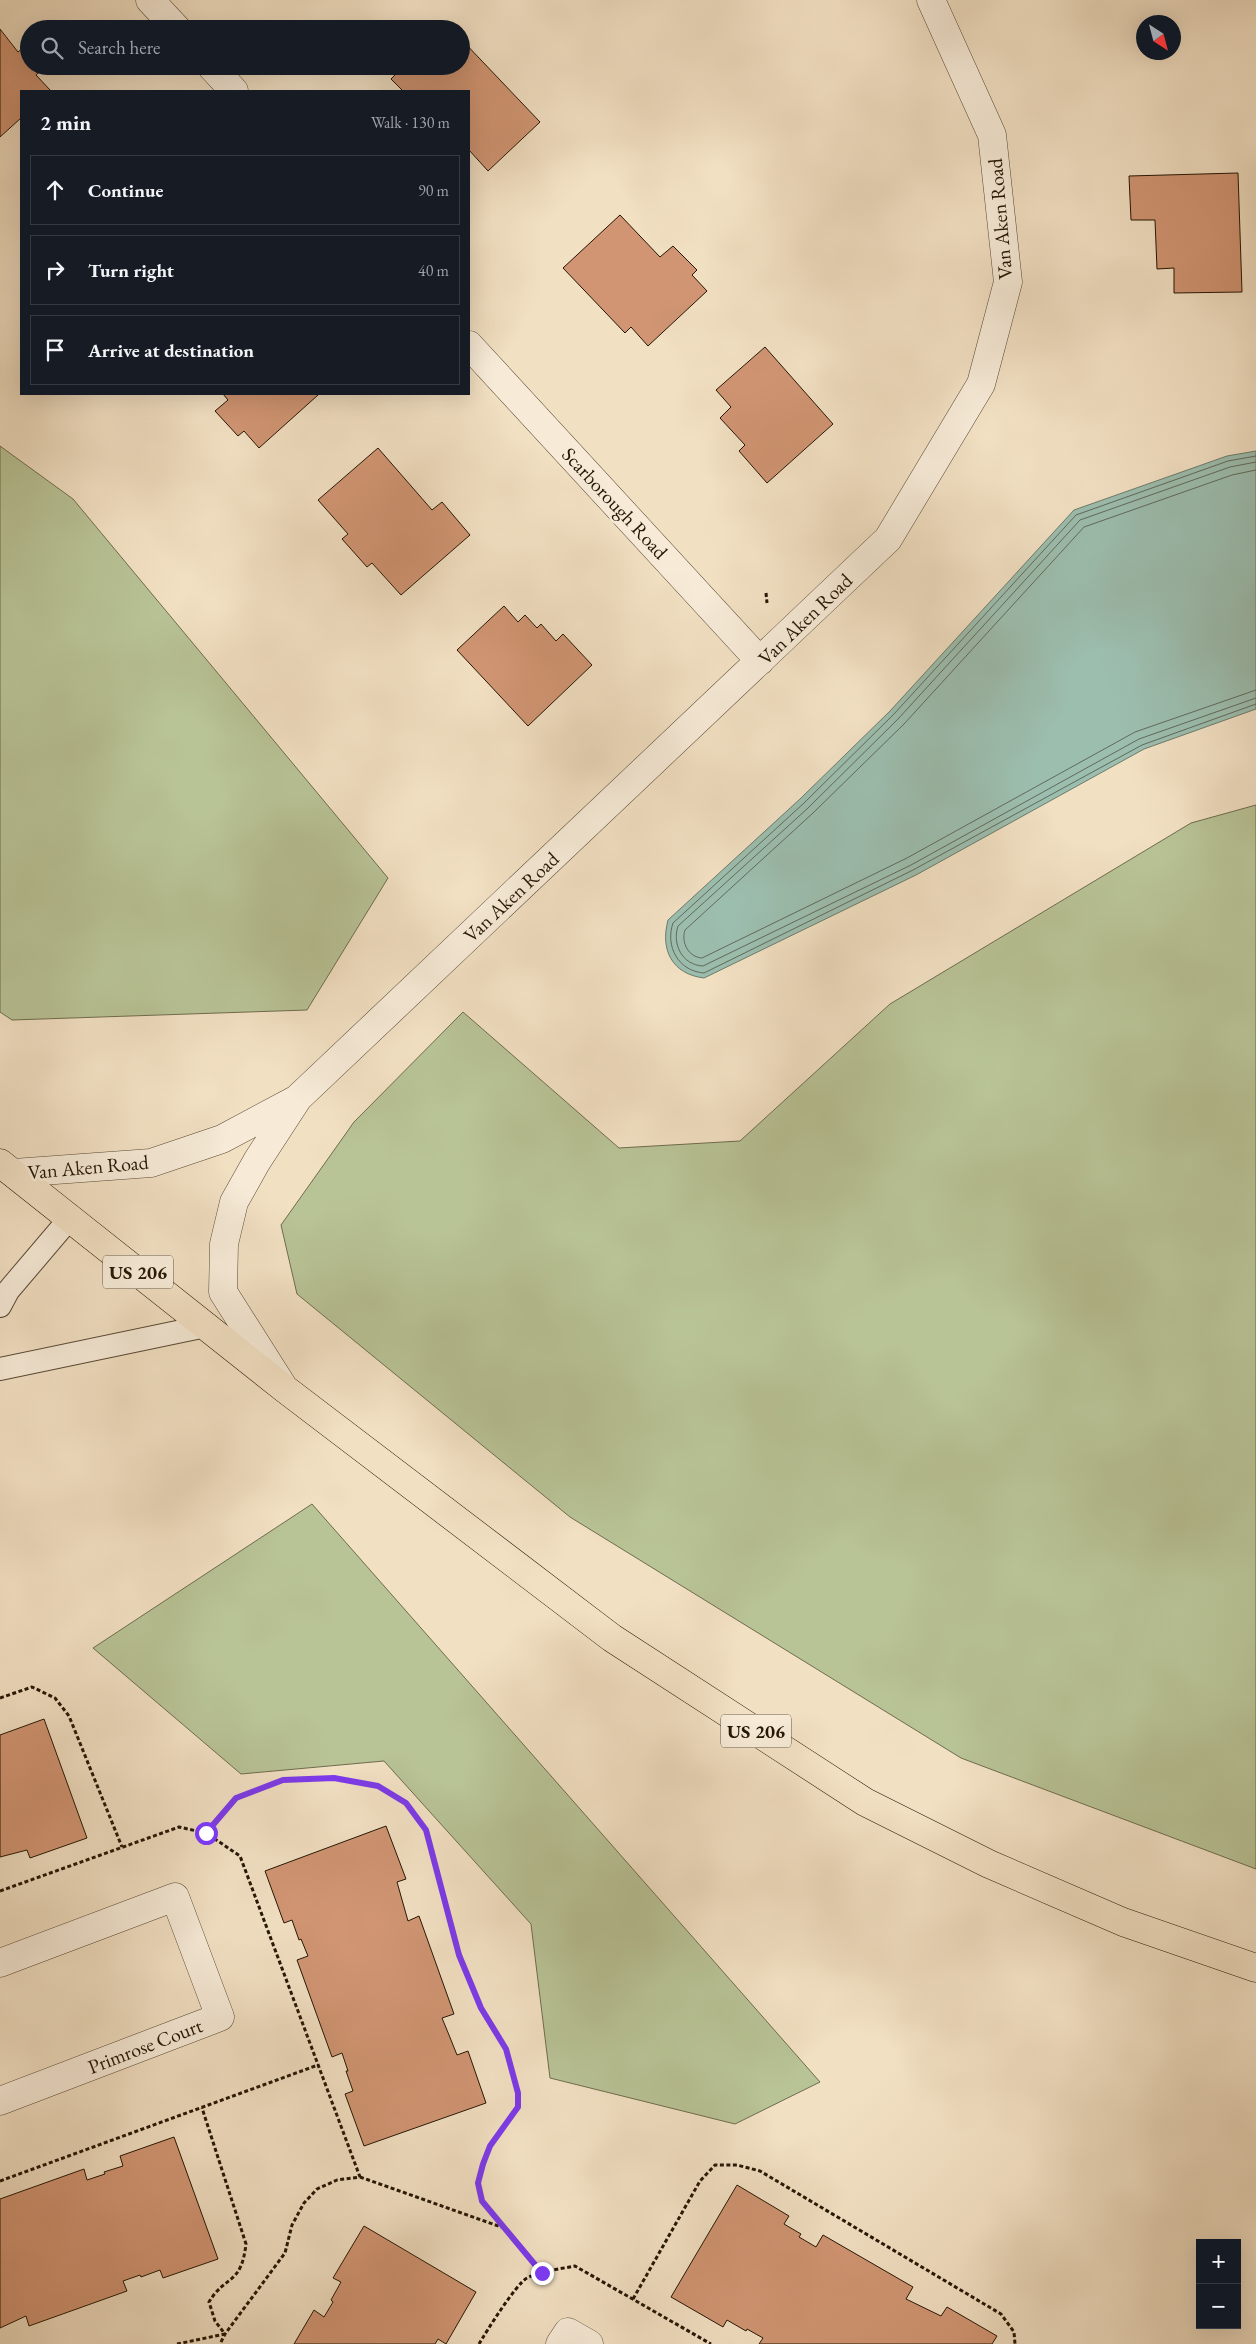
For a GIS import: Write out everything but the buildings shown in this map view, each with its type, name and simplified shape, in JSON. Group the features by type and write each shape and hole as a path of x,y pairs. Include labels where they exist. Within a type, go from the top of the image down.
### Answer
{"highway":[{"name":"US 206","path":"7,1168 285,1389 612,1638 865,1802 989,1864 1123,1922 1256,1968"}],"street":[{"path":"150,0 169,20"},
{"name":"Van Aken Road","path":"285,1389 223,1292 224,1244 234,1202 256,1161 298,1098 888,539 980,384 1008,282 992,135 931,0"},
{"path":"219,75 233,90"},
{"name":"Scarborough Road","path":"470,346 760,662"},
{"name":"Van Aken Road","path":"7,1168 151,1163 222,1139 298,1098"},
{"name":"Primrose Court","path":"0,1963 175,1897 220,2017 0,2101"},
{"path":"560,2344 568,2332 589,2344"}],"lane":[{"path":"0,1306 8,1291 70,1218"},
{"path":"0,1369 206,1326"}],"path":[{"path":"766,593 767,603"},
{"path":"0,1698 32,1687 55,1698 70,1716 122,1847"},
{"path":"206,1833 236,1798 283,1780 334,1778 378,1786 406,1803 426,1830 459,1955 481,2008 506,2049 518,2093 518,2107 490,2146 478,2183 482,2201 542,2273"},
{"path":"0,2182 318,2065"},
{"path":"177,2344 225,2334 214,2321 208,2302 214,2293 236,2276 244,2263 246,2244 202,2108"},
{"path":"633,2299 700,2181 715,2165 737,2165 760,2171 1001,2314 1014,2332 1015,2344"},
{"path":"360,2177 504,2228"}],"shaded area":[{"path":"0,446 73,499 388,878 307,1010 12,1020 0,1012"},
{"path":"1256,805 1256,1869 961,1758 570,1517 297,1294 281,1225 354,1122 463,1012 619,1148 740,1141 890,1004 1191,823"},
{"path":"312,1504 820,2082 735,2124 550,2078 531,1924 384,1761 241,1774 93,1648"}],"water":[{"path":"1256,451 1256,709 1144,749 916,875 704,978 693,976 676,966 667,950 666,931 668,920 800,799 890,711 1074,510 1227,456"}],"route":[{"path":"206,1833 236,1798 283,1780 334,1778 378,1786 406,1803 426,1830 459,1955 481,2008 506,2049 518,2093 518,2107 490,2146 483,2164 478,2183 482,2201 542,2273"}]}
